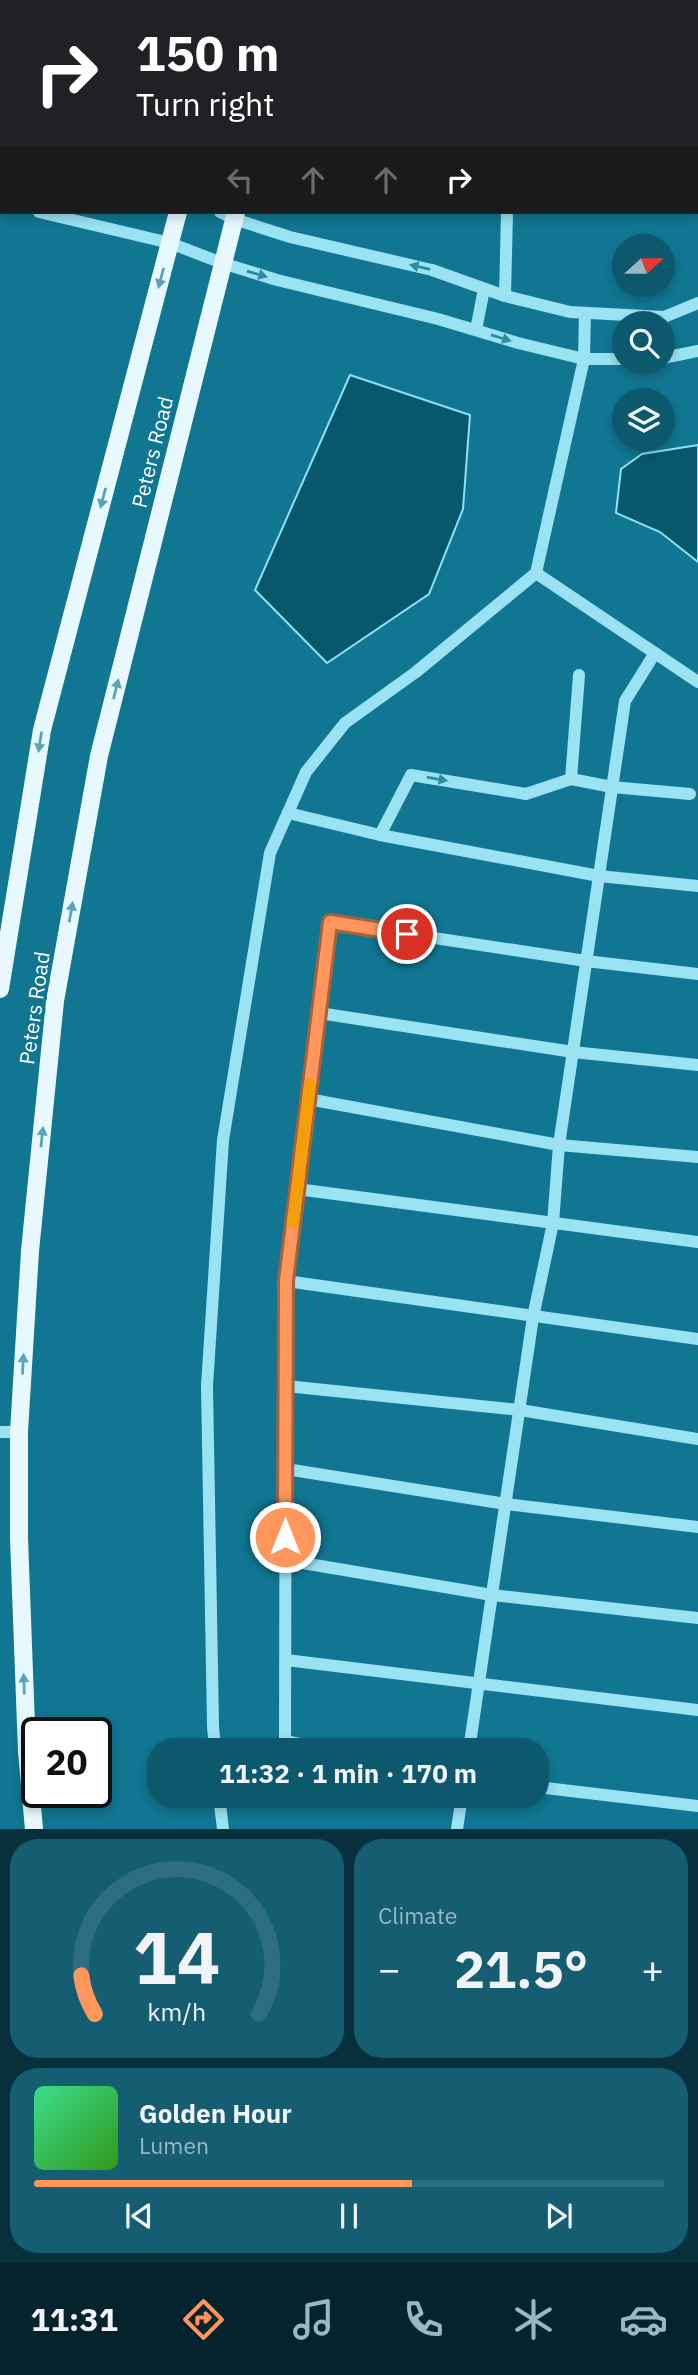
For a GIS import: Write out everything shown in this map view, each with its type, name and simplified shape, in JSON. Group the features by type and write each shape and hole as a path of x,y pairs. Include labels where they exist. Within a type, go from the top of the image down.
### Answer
{"main road":[{"name":"Peters Road","path":"0,989 42,730 177,214"},
{"name":"Peters Road","path":"34,1829 27,1752 19,1538 19,1432 30,1251 55,1001 99,756 222,264 230,214"}],"street":[{"path":"47,214 170,243 222,264 518,343 584,359 612,359"},
{"path":"230,214 290,237 432,270 505,296 570,312 664,317 698,303"},
{"path":"505,296 508,214"},
{"path":"476,330 484,289"},
{"path":"214,1738 207,1386 223,1140 270,853 306,772 345,723 416,672 536,573 584,359 585,313"},
{"path":"675,356 698,351"},
{"path":"536,573 698,682"},
{"path":"471,1738 533,1317 553,1223 559,1145 625,701 655,653"},
{"path":"571,779 579,676"},
{"path":"380,835 411,775 526,794 571,779 612,787 690,794"},
{"path":"288,813 380,835 599,876 698,886"},
{"path":"285,1738 286,1281 330,922 586,961 698,974"},
{"path":"319,1013 573,1052 698,1065"},
{"path":"308,1099 559,1145 698,1157"},
{"path":"297,1189 698,1242"},
{"path":"286,1281 698,1339"},
{"path":"286,1386 520,1410 698,1439"},
{"path":"0,1432 19,1432"},
{"path":"286,1469 506,1504 698,1527"},
{"path":"285,1560 492,1595 698,1618"},
{"path":"286,1660 698,1710"},
{"path":"549,1788 698,1806"},
{"path":"220,1808 223,1829"},
{"path":"457,1829 460,1808"}],"water":[{"path":"350,375 470,415 463,509 429,594 327,663 255,590"},
{"path":"698,445 698,562 660,532 616,513 621,469 642,454 675,451 675,449"}],"slow traffic":[{"path":"293,1222 310,1084"}],"route":[{"path":"285,1537 286,1281 330,922 407,934"}]}
